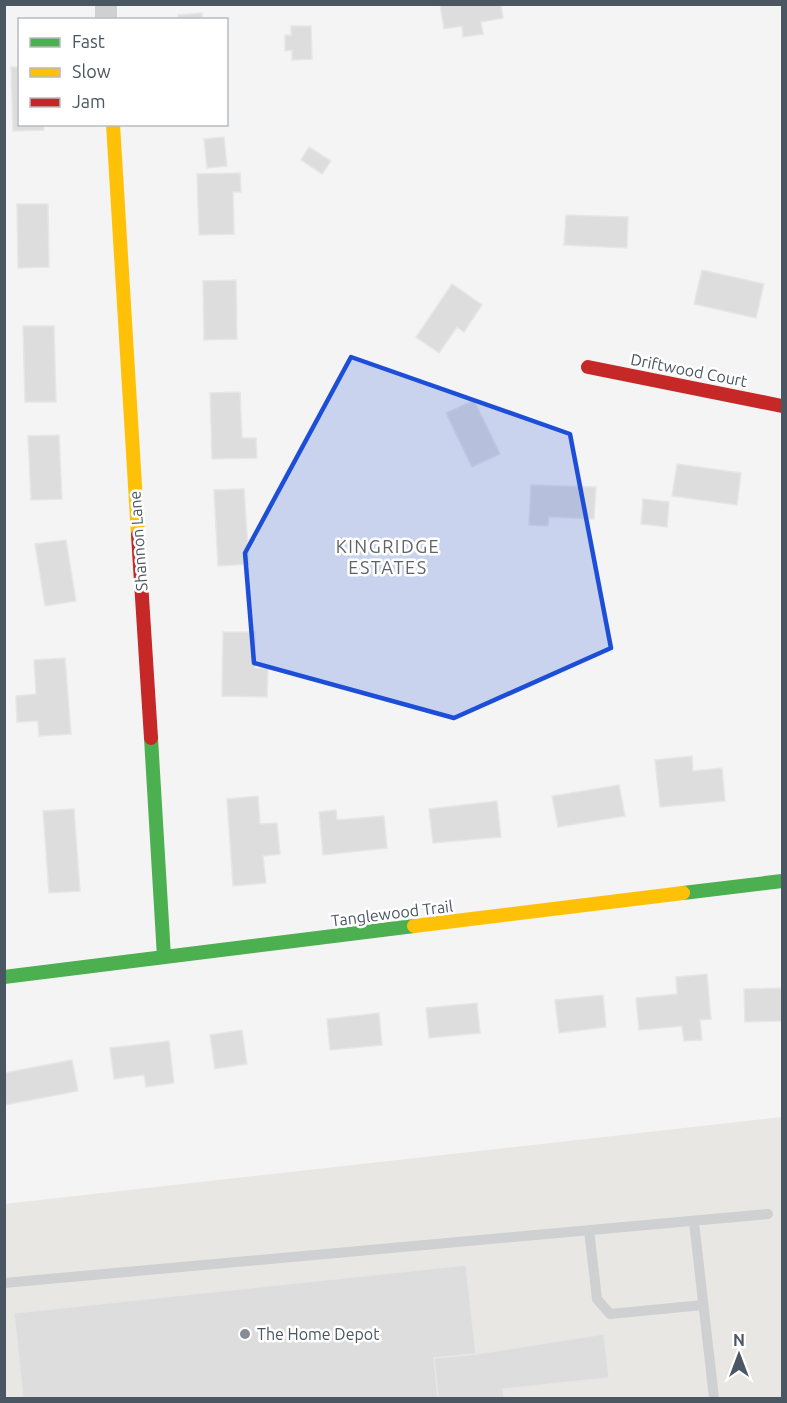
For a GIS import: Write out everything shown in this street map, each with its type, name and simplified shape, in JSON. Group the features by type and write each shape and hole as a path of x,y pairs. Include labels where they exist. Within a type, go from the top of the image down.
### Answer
{"street":[{"name":"Shannon Lane","path":"113,126 164,957"},
{"name":"Driftwood Court","path":"588,367 783,406"},
{"name":"Tanglewood Trail","path":"4,976 783,881"}],"lane":[{"path":"4,1283 768,1214"},
{"path":"694,1222 714,1398"},
{"path":"589,1230 597,1299 610,1314 704,1305"}],"highlighted area":[{"path":"351,357 570,434 611,648 454,718 254,663 245,553"}],"shaded area":[{"path":"782,1117 782,1398 5,1398 4,1204"}],"building":[{"path":"440,4 501,4 503,18 481,22 483,34 463,37 462,26 444,29"},
{"path":"202,13 202,18 178,18 178,15"},
{"path":"291,26 311,26 312,59 292,60 292,50 285,51 285,35 291,35"},
{"path":"11,67 18,67 18,126 43,126 44,130 13,131"},
{"path":"224,137 227,166 207,168 204,139"},
{"path":"309,147 331,161 322,174 301,160"},
{"path":"240,173 241,192 233,192 234,234 199,235 197,174"},
{"path":"17,204 48,204 49,267 18,268"},
{"path":"566,215 628,217 627,248 564,245"},
{"path":"702,270 764,284 756,318 694,304"},
{"path":"236,280 237,339 204,340 203,281"},
{"path":"452,284 482,305 464,332 457,327 439,353 416,337"},
{"path":"23,326 54,326 56,402 25,402"},
{"path":"240,392 242,438 256,438 257,458 212,459 210,393"},
{"path":"474,400 500,454 472,467 446,413"},
{"path":"59,435 62,499 31,500 28,436"},
{"path":"677,464 741,473 737,505 672,496"},
{"path":"531,485 596,487 594,519 549,517 548,526 529,525"},
{"path":"244,489 249,564 218,566 214,490"},
{"path":"643,499 669,502 667,527 641,524"},
{"path":"66,540 76,601 45,606 35,544"},
{"path":"223,632 255,632 255,668 268,668 267,697 222,696"},
{"path":"65,658 71,734 39,736 38,721 17,722 16,696 36,694 34,660"},
{"path":"692,756 693,771 722,768 725,801 660,807 655,760"},
{"path":"619,785 625,816 558,827 552,796"},
{"path":"258,796 260,824 277,823 280,854 263,856 266,883 233,886 227,799"},
{"path":"497,801 501,837 433,843 429,809"},
{"path":"74,809 80,891 49,893 43,811"},
{"path":"336,810 337,820 384,816 387,848 323,855 319,812"},
{"path":"707,974 711,1019 700,1020 702,1040 684,1041 682,1026 639,1030 636,998 677,994 676,977"},
{"path":"782,988 782,1021 745,1022 744,989"},
{"path":"603,995 606,1027 559,1033 555,1000"},
{"path":"477,1003 480,1033 429,1038 426,1008"},
{"path":"379,1013 382,1045 330,1050 327,1019"},
{"path":"242,1030 247,1064 215,1069 210,1035"},
{"path":"169,1041 174,1083 146,1087 144,1075 114,1079 110,1048"},
{"path":"72,1060 78,1091 4,1105 4,1073"},
{"name":"The Home Depot","path":"466,1265 476,1354 434,1358 438,1398 23,1398 14,1313"},
{"path":"604,1334 609,1378 503,1389 504,1398 438,1398 434,1358 476,1354"}],"traffic: fast":[{"path":"151,738 164,957"},
{"path":"683,893 782,881"},
{"path":"4,977 414,926"}],"traffic: slow":[{"path":"113,126 138,535"},
{"path":"414,926 683,893"}],"traffic: jam":[{"path":"588,367 782,406"},
{"path":"138,535 151,738"}],"place":[{"name":"The Home Depot","path":"245,1334"}],"district":[{"name":"KINGRIDGE ESTATES","path":"388,557"}]}
